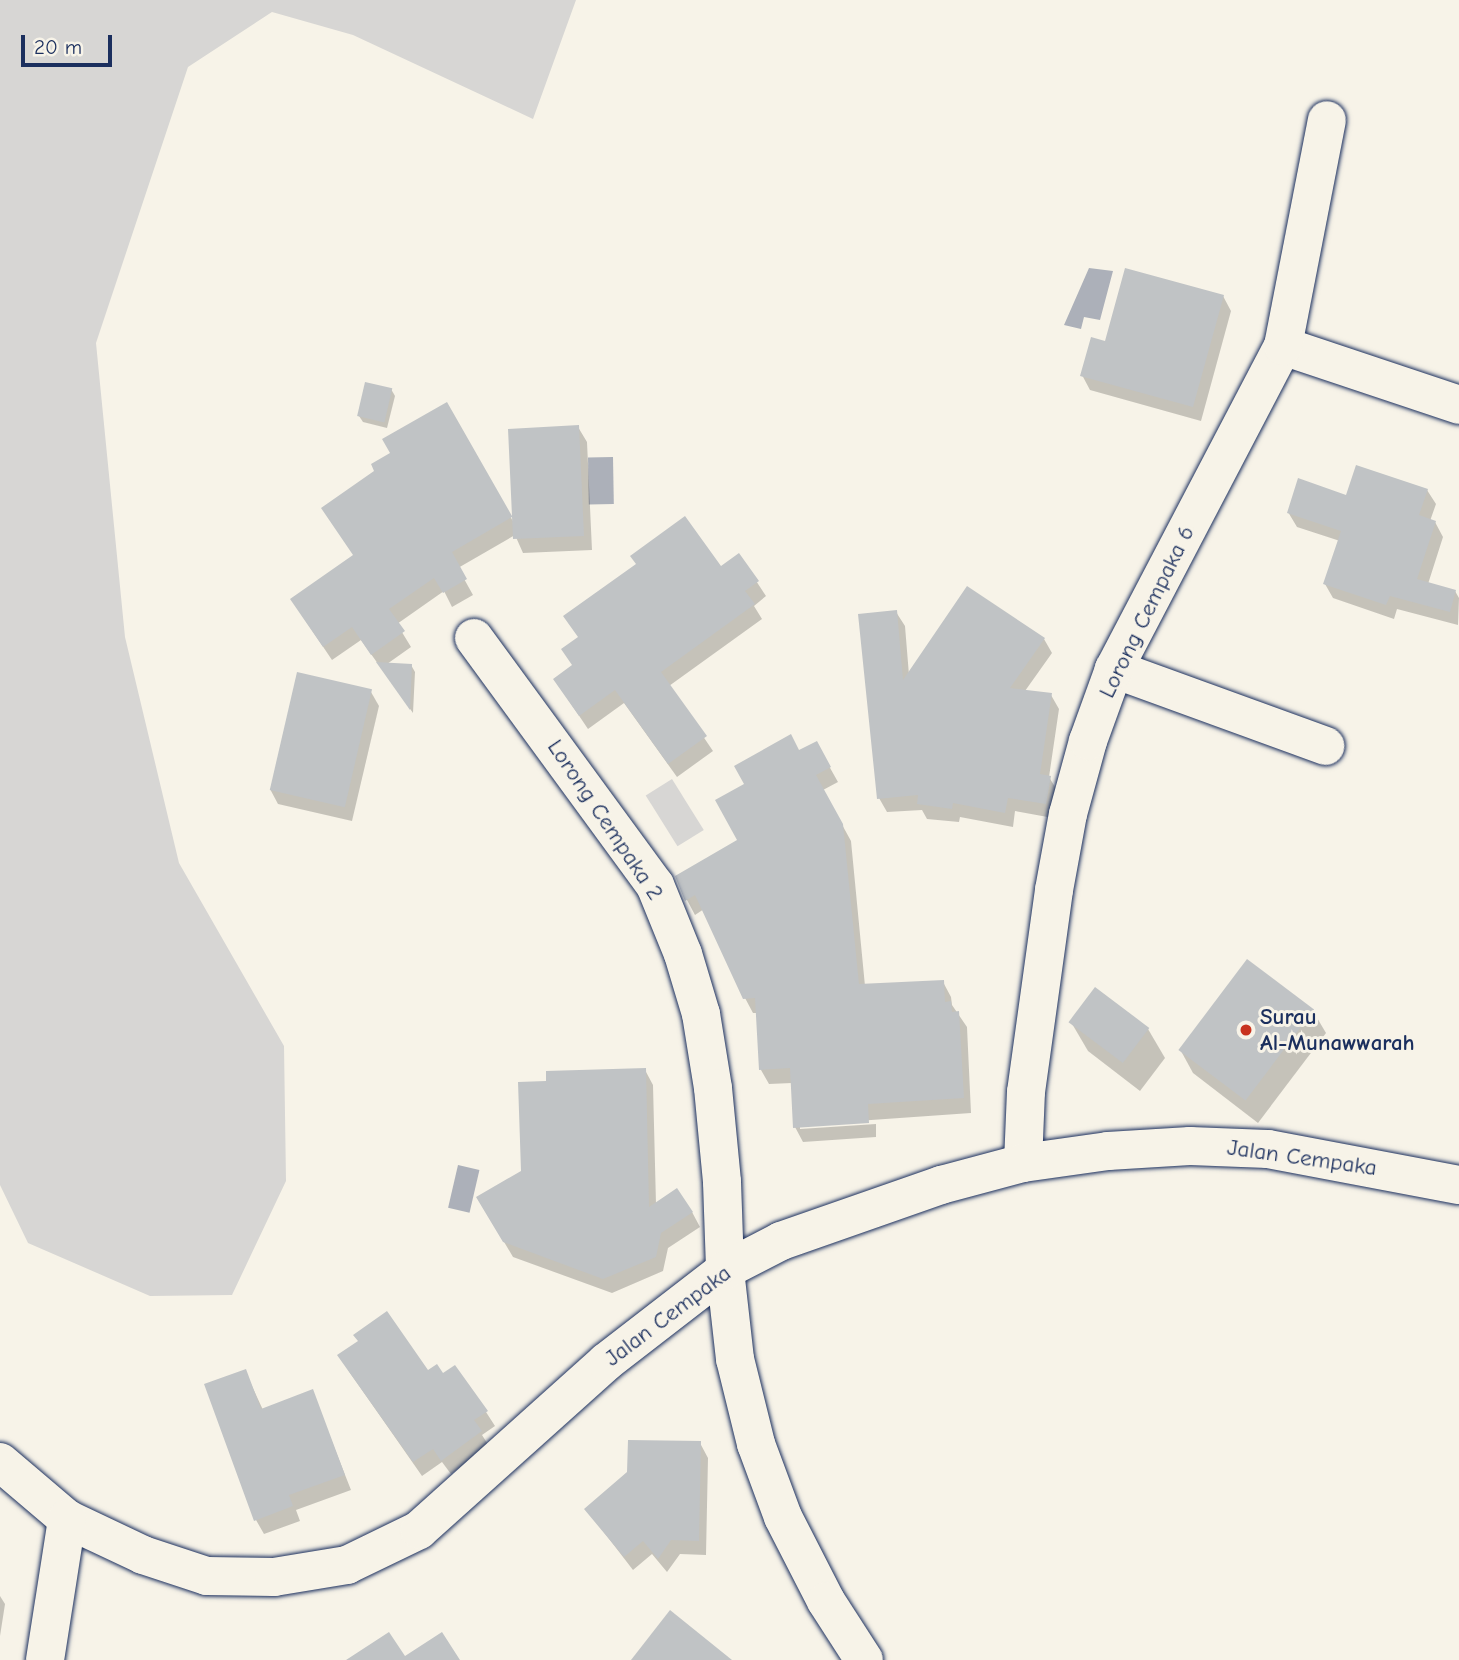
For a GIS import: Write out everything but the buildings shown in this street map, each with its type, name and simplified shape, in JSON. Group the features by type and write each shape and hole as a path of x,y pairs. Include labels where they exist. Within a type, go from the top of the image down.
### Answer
{"street":[{"name":"Lorong Cempaka 6","path":"1023,1163 1026,1092 1059,865 1088,741 1114,669 1283,346 1326,120"},
{"path":"1283,346 1459,405"},
{"name":"Lorong Cempaka 2","path":"474,638 655,885 683,954 701,1014 713,1088 722,1182 725,1270 736,1359 756,1444 783,1517 826,1601 864,1660"},
{"path":"1114,669 1325,746"},
{"name":"Jalan Cempaka","path":"0,1462 67,1519 143,1555 207,1576 274,1577 347,1565 419,1530 606,1362 725,1270 781,1241 941,1185 1023,1163 1108,1151 1190,1146 1268,1149 1459,1185"},
{"path":"45,1660 67,1519"}],"shaded area":[{"path":"0,0 576,0 533,119 353,35 272,12 188,67 96,343 125,637 179,863 284,1046 286,1181 232,1295 150,1296 28,1243 0,1185"},
{"path":"1089,268 1113,271 1100,320 1084,317 1081,329 1064,325"},
{"path":"588,457 613,457 614,504 589,504"},
{"path":"672,779 704,830 678,846 646,795"},
{"path":"458,1165 479,1170 470,1213 448,1208"}],"place":[{"name":"Surau Al-Munawwarah","path":"1246,1030"}]}
